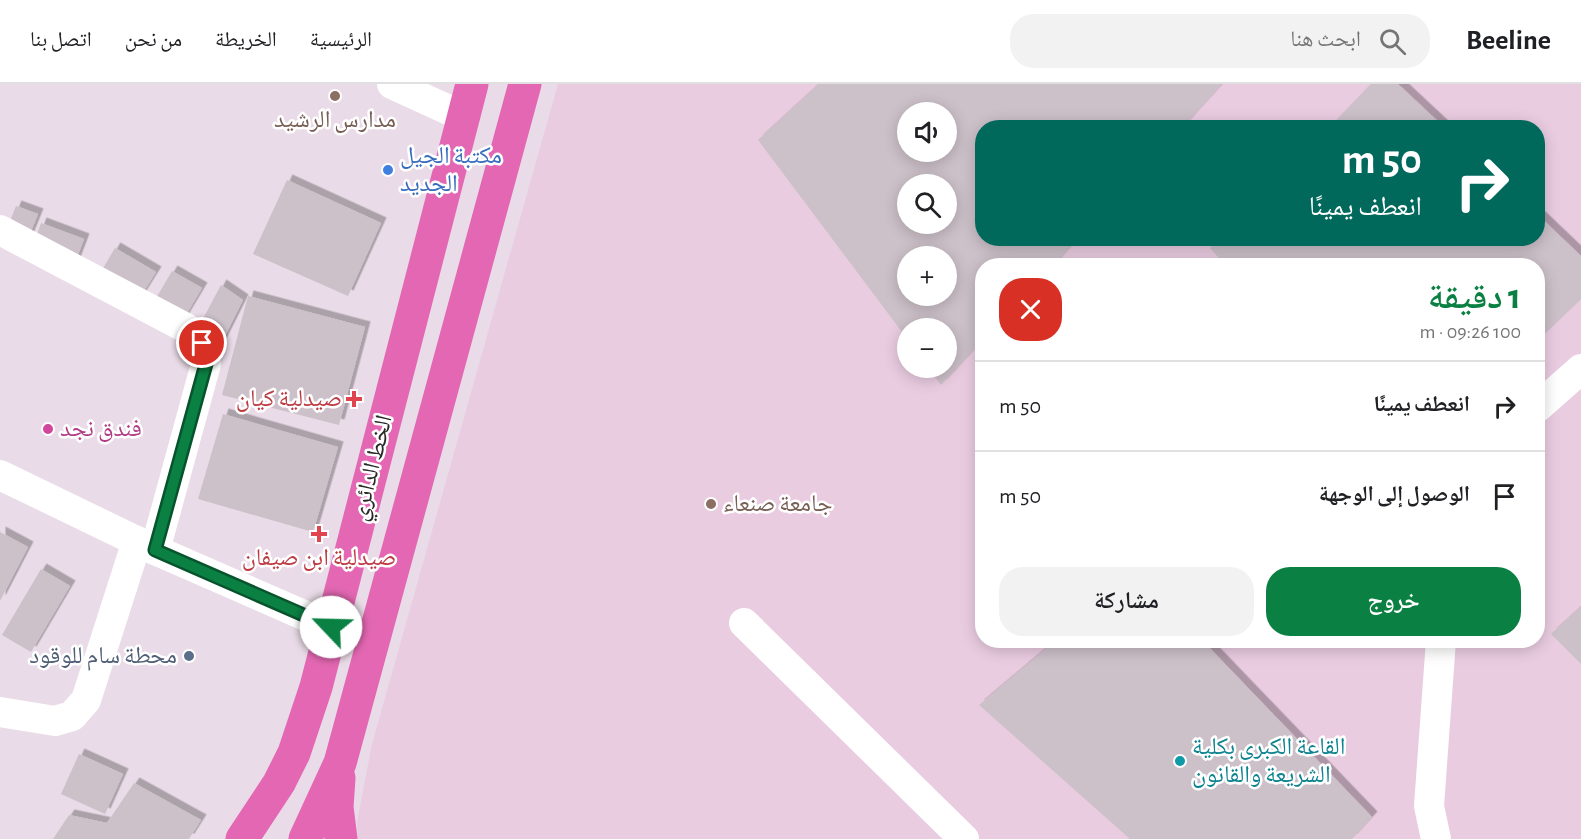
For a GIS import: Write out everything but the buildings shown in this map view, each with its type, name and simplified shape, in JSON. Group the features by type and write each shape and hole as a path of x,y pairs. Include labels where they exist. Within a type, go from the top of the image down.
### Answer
{"main road":[{"name":"الخط الدائري","path":"242,839 279,783 294,753 316,687 472,84"},
{"name":"الخط الدائري","path":"304,839 340,763 525,84"},
{"path":"462,116 512,130"},
{"path":"340,763 337,807 340,839"}],"street":[{"path":"392,84 462,116"},
{"path":"0,230 186,328 202,343 206,364 146,545 86,700 72,716 55,721 0,712"},
{"path":"1545,401 1581,369"},
{"path":"0,475 146,545 331,627"},
{"path":"744,623 964,839"},
{"path":"1436,839 1429,806 1440,648"}],"shaded area":[{"name":"جامعة صنعاء","path":"558,84 1581,84 1581,839 358,839 357,822 372,744"}],"place":[{"name":"مدارس الرشيد","path":"335,96"},
{"name":"مكتبة الجيل الجديد","path":"388,170"},
{"name":"صيدلية كيان","path":"354,399"},
{"name":"فندق نجد","path":"48,429"},
{"name":"جامعة صنعاء","path":"711,504"},
{"name":"صيدلية ابن صيفان","path":"319,534"},
{"name":"محطة سام للوقود","path":"189,656"},
{"name":"القاعة الكبرى بكلية الشريعة والقانون","path":"1180,761"}],"route":[{"path":"202,343 206,364 155,550 331,627"}]}
